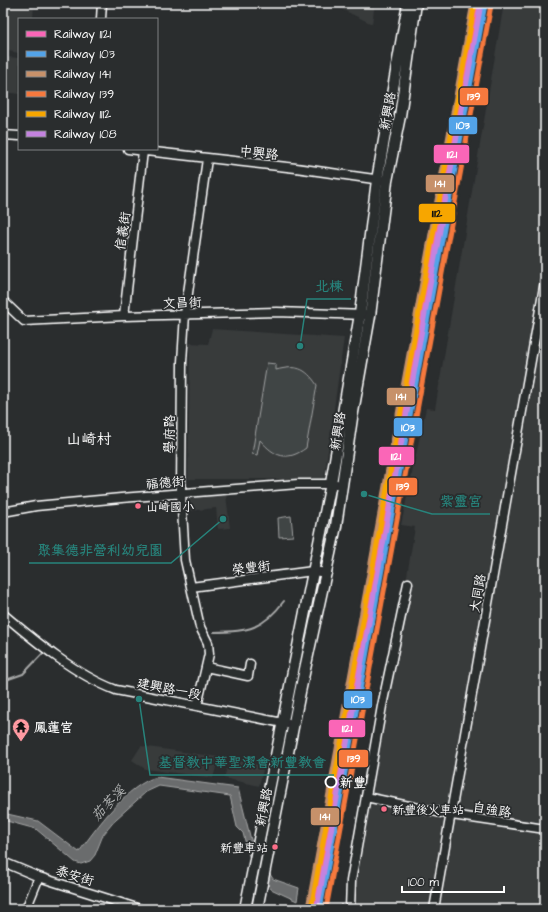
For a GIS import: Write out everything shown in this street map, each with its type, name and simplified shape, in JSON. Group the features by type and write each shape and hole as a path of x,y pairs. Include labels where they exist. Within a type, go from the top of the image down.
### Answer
{"main road":[{"name":"新興路","path":"257,909 293,725 327,573 341,485 382,180 408,3"},
{"name":"新興路","path":"382,180 400,116 416,3"},
{"name":"新興路","path":"245,909 365,315"}],"street":[{"path":"101,18 102,3"},
{"path":"3,135 18,136"},
{"name":"中興路","path":"136,150 296,168 382,180"},
{"name":"信義街","path":"124,316 143,151"},
{"name":"學府路","path":"197,706 209,654 208,643 200,627 185,560 181,493 182,362 185,314 207,159"},
{"name":"大同路","path":"434,909 452,814 496,548 545,281"},
{"name":"文昌街","path":"3,301 24,321 124,316 277,312 365,315"},
{"name":"福德街","path":"3,512 36,506 181,493 298,484 331,483 341,485"},
{"name":"榮豐街","path":"191,587 314,571 327,573"},
{"path":"350,909 351,881 382,706 408,583"},
{"name":"建興路一段","path":"3,614 74,669 96,683 116,690 293,725"},
{"path":"206,667 248,676 250,664"},
{"name":"自強路","path":"366,797 452,814 545,829"},
{"name":"泰安街","path":"3,862 39,877 140,909"},
{"path":"26,909 39,877"}],"shaded area":[{"path":"3,3 34,3 33,18 18,18 18,53 3,50"},
{"path":"329,3 375,3 372,24"},
{"path":"504,3 545,3 545,909 352,909 415,527 401,525 426,408 435,409"},
{"path":"8,57 18,58 18,94 4,92"},
{"name":"山崎國小","path":"212,329 344,338 324,479 188,479 190,343 208,344"},
{"path":"267,363 276,364 276,370 283,368 300,369 308,374 317,385 306,448 293,455 282,456 276,454 260,440 257,455 252,454"},
{"path":"226,494 230,528 218,529 216,508 190,511 189,498"},
{"path":"291,516 293,536 279,537 278,518"},
{"path":"141,746 219,757 213,778 145,769 132,760"},
{"path":"230,758 264,766 259,786 224,778"},
{"name":"茄苳溪","path":"157,777 238,788 252,844 273,879 299,888 297,901 271,889 250,860 243,833 237,827 230,796 159,786 146,792 116,819 103,835 95,855 90,861 81,864 75,862 36,829 3,820 3,813 38,821 79,852 94,831 124,797 146,781"}],"waterway":[{"path":"214,632 246,630 254,627 269,618 284,601"},
{"path":"3,681 23,674 45,651"},
{"name":"茄苳溪","path":"341,905 343,909"}],"railway":[{"path":"385,540 471,75 493,3"}],"rail line":[{"name":"141","path":"308,908 473,3"},
{"name":"1112","path":"311,909 475,3"},
{"name":"1121","path":"314,909 479,3"},
{"name":"108","path":"317,909 481,4"},
{"name":"103","path":"320,909 485,4"},
{"name":"139","path":"326,909 491,5"}],"place":[{"name":"北棟","path":"300,346"},
{"name":"紫靈宫","path":"364,494"},
{"name":"山崎國小","path":"138,506"},
{"name":"聚集德非營利幼兒園","path":"223,519"},
{"name":"基督教中華聖潔會新豐教會","path":"139,699"},
{"name":"鳳蓮宮","path":"21,742"},
{"name":"新豐","path":"331,782"},
{"name":"新豐後火車站","path":"384,809"},
{"name":"新豐車站","path":"275,847"}],"district":[{"name":"山崎村","path":"89,439"}]}
